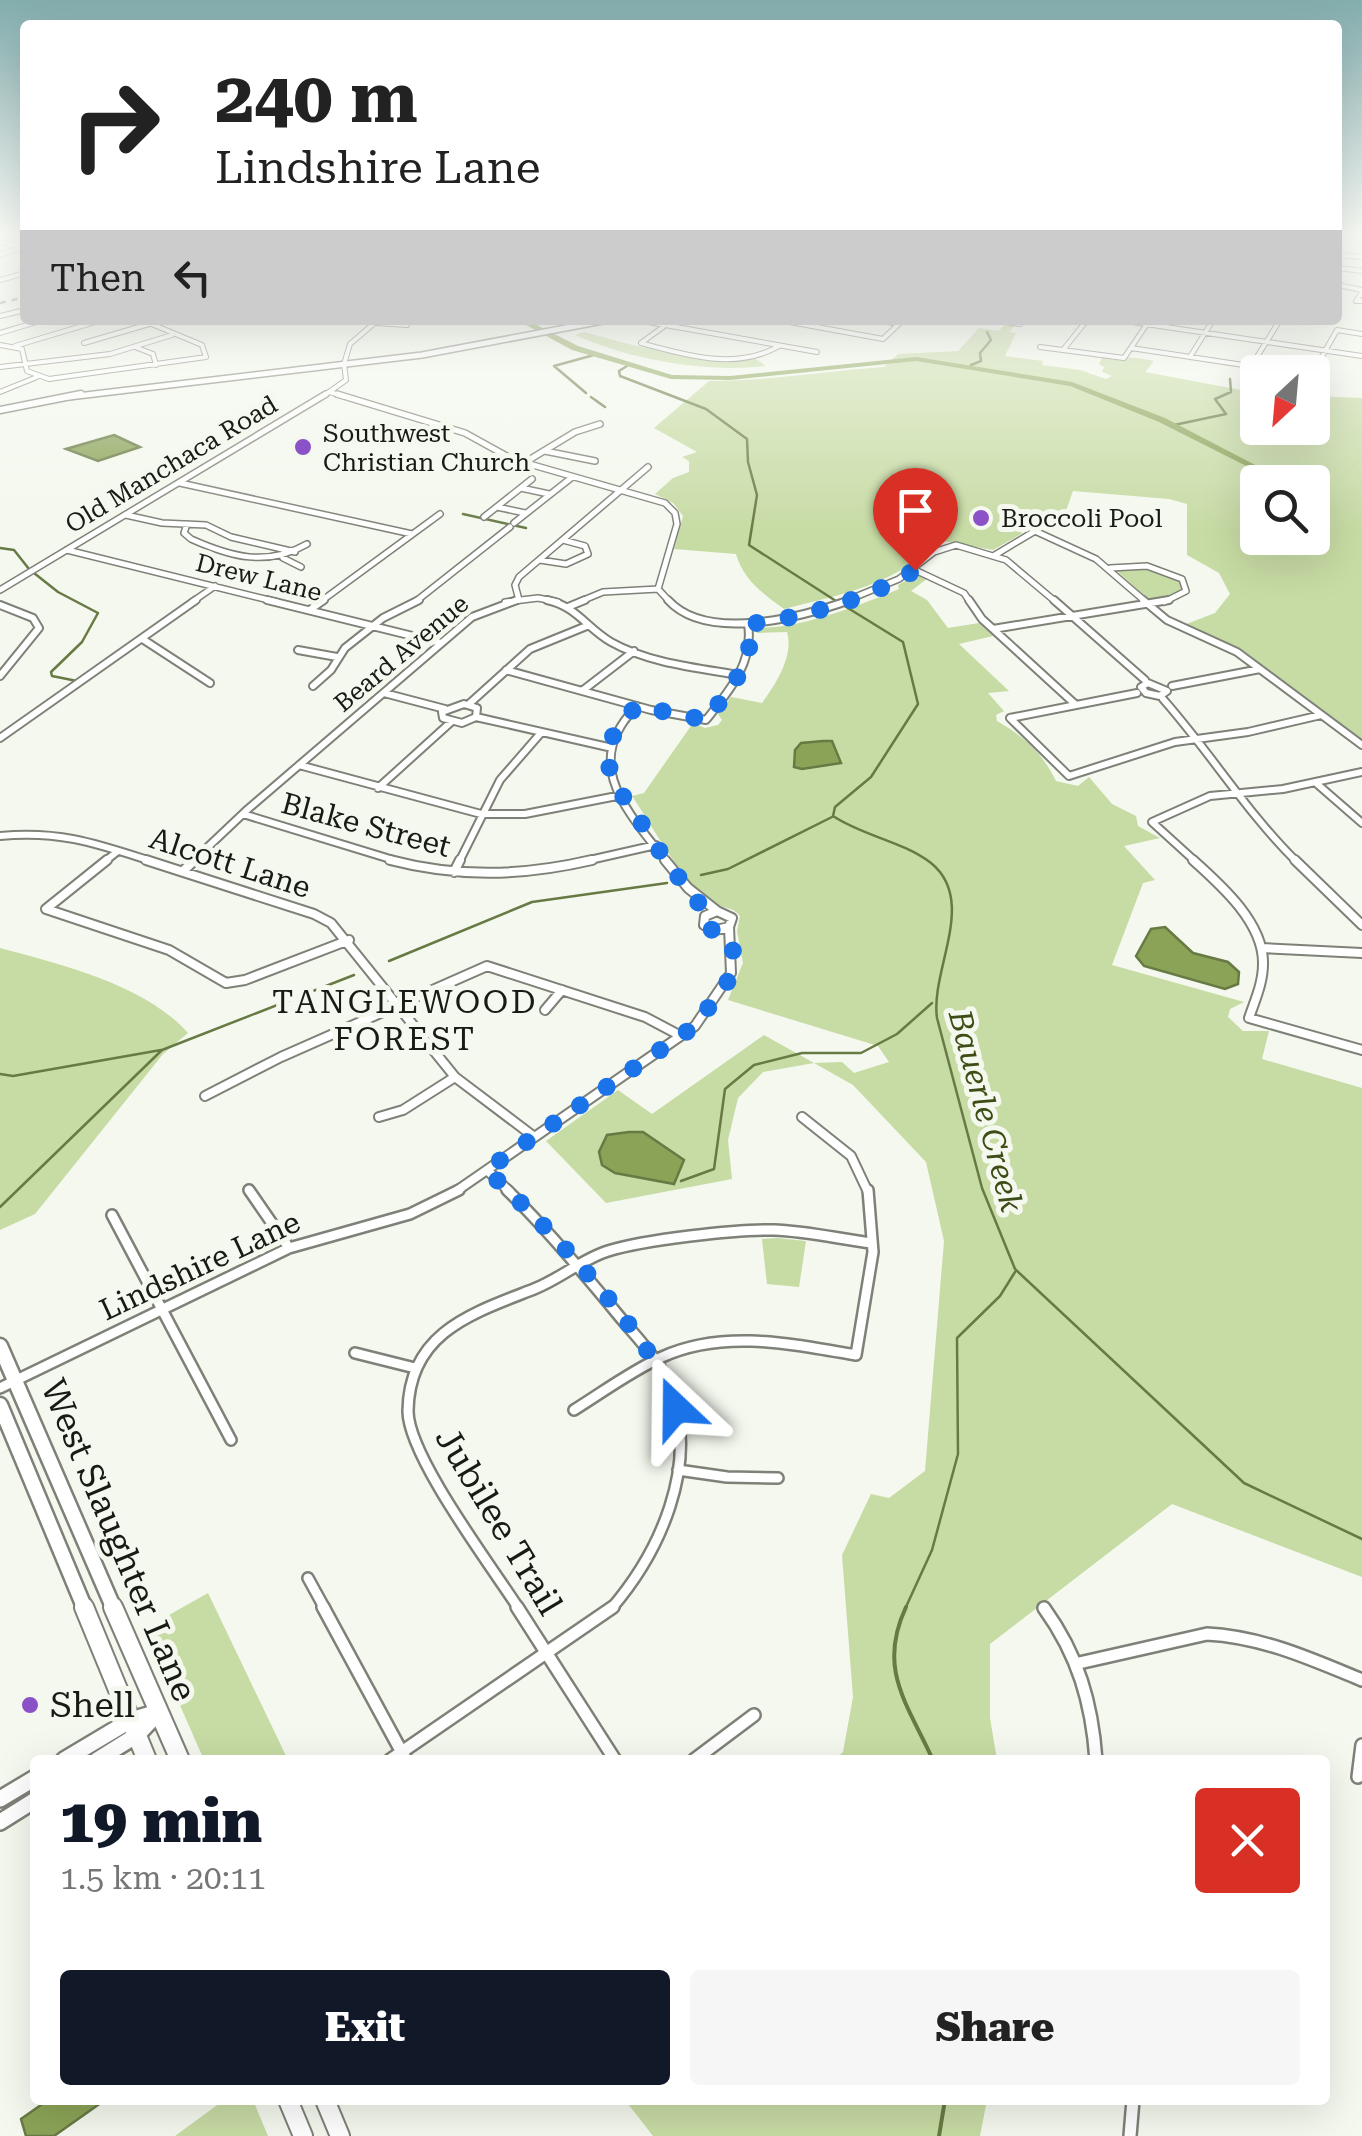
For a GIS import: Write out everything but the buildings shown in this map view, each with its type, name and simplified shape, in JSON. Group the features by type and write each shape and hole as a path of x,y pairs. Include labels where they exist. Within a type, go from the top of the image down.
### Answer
{"main road":[{"path":"0,410 107,389 422,356 546,333"},
{"name":"West Slaughter Lane","path":"0,1346 8,1385 178,1755"},
{"name":"West Slaughter Lane","path":"0,1405 145,1755"},
{"path":"103,1755 158,1712"},
{"path":"75,1755 134,1728"},
{"path":"0,1799 30,1781"},
{"path":"0,1822 30,1803"},
{"path":"290,2105 303,2136"},
{"path":"327,2105 340,2136"}],"street":[{"path":"0,345 13,346 58,333 84,344 92,356"},
{"path":"84,344 121,333"},
{"path":"0,392 37,378 55,379 206,357 202,345 169,333"},
{"path":"330,392 346,380 343,352 363,333"},
{"path":"655,333 641,343 734,359 764,356 779,346"},
{"path":"698,333 816,352"},
{"path":"848,333 883,339 890,333"},
{"path":"1063,350 1077,333"},
{"path":"1040,348 1124,358 1142,333"},
{"path":"1190,357 1205,333 1362,356"},
{"path":"1258,355 1273,333"},
{"path":"1326,355 1337,333"},
{"path":"0,367 92,356 172,334"},
{"path":"13,346 25,353 27,371 37,378"},
{"path":"134,347 152,354 156,365"},
{"path":"1131,348 1240,364"},
{"path":"330,392 464,433 524,463 660,500 675,513 677,524 658,589"},
{"name":"Old Manchaca Road","path":"0,590 330,392"},
{"path":"524,463 575,432 600,424"},
{"path":"545,452 595,462"},
{"path":"520,600 515,588 517,580 648,467"},
{"path":"313,686 332,670 337,656 373,626 408,608 478,548 573,479"},
{"path":"484,517 532,480"},
{"path":"180,483 412,534"},
{"path":"522,488 550,494"},
{"path":"497,508 525,513"},
{"path":"311,609 440,514"},
{"path":"126,515 162,523 206,525 231,538 295,552"},
{"path":"187,524 186,535 216,550 257,560 283,558 307,544"},
{"path":"493,529 510,527"},
{"path":"994,555 1035,531 1075,546 1110,568 1172,623 1230,648 1362,745"},
{"path":"540,560 566,564 586,556 585,546 563,540"},
{"path":"658,589 668,603 690,616 748,624 846,600 915,570 947,544 994,555 1031,574 1144,687 1164,692 1269,835 1362,925"},
{"name":"Drew Lane","path":"67,550 442,644"},
{"path":"283,558 301,567"},
{"path":"993,629 1150,604 1181,596 1187,588 1185,581 1170,571 1148,565 1110,568"},
{"path":"915,570 960,590 993,629 1076,705"},
{"path":"0,738 144,640 215,586"},
{"path":"658,589 604,592 568,606 607,640 634,651 689,667 739,674"},
{"name":"Beard Avenue","path":"183,871 243,814 483,610 520,600 568,606"},
{"path":"0,605 33,618 39,628 0,676"},
{"path":"506,670 637,706 706,720 739,674 751,645 748,624"},
{"path":"384,693 445,709 469,704 536,645 589,625"},
{"path":"144,640 210,683"},
{"path":"298,650 337,656"},
{"path":"582,691 634,651"},
{"path":"1260,669 1164,692 1144,687 1010,718 1070,776 1168,744 1260,730 1321,714"},
{"path":"469,704 478,711 476,717"},
{"path":"378,788 451,722 476,717 608,747 618,726 637,706"},
{"path":"445,709 443,718 451,722"},
{"path":"454,872 506,772 540,734"},
{"name":"Lindshire Lane","path":"608,747 608,770 656,845 701,903 704,925 732,942"},
{"path":"299,766 481,814 525,814 622,795"},
{"path":"1362,772 1316,783 1198,800 1152,822 1240,911 1262,948 1262,972 1249,1018 1362,1050"},
{"path":"1316,783 1362,823"},
{"name":"Blake Street","path":"243,814 401,862 454,872 525,872 656,845"},
{"name":"Alcott Lane","path":"0,836 61,834 314,914 349,940 455,1077 534,1136"},
{"path":"118,851 46,909 169,950 226,983 245,980 349,940"},
{"name":"Lindshire Lane","path":"8,1385 290,1248 426,1208 682,1036 701,1020 728,981 734,961 729,927 732,918 701,903"},
{"path":"705,916 717,911"},
{"path":"716,930 729,927"},
{"path":"1262,948 1362,953"},
{"path":"206,1096 281,1057 487,966 645,1017 682,1036"},
{"path":"545,1010 562,990"},
{"path":"379,1117 396,1114 455,1077"},
{"path":"574,1410 656,1360 704,1343 742,1339 856,1355 872,1243 872,1192 840,1145 802,1117"},
{"path":"405,1755 608,1614 639,1577 661,1526 678,1470 676,1408 656,1360 525,1204 486,1170"},
{"path":"249,1190 290,1248"},
{"path":"112,1215 231,1440"},
{"path":"355,1353 414,1368 436,1340 462,1318 538,1288 617,1247 751,1230 789,1230 872,1243"},
{"name":"Jubilee Trail","path":"414,1368 408,1414 414,1441 612,1755"},
{"path":"678,1470 778,1478"},
{"path":"308,1578 403,1755"},
{"path":"1044,1608 1079,1663 1094,1721 1096,1755"},
{"path":"1079,1663 1207,1634 1228,1634 1277,1645 1362,1680"},
{"path":"701,1755 754,1715"},
{"path":"1358,1776 1362,1745"},
{"path":"1130,2136 1132,2105"}],"shaded area":[{"path":"587,333 718,360 756,359 766,366 718,368 668,362 575,335"},
{"path":"975,333 1014,333 1005,356 1043,361 1042,365 1080,370 1106,379 1112,376 1102,372 1104,367 1099,364 1103,356 1154,361 1145,372 1240,390 1240,445 1330,445 1330,397 1362,398 1362,739 1245,652 1184,625 1215,613 1230,594 1219,573 1187,555 1187,504 1169,499 1073,491 1062,522 1050,530 1038,525 1024,526 1021,534 993,550 938,540 887,578 784,609 761,592 736,554 674,549 683,516 673,503 655,494 673,478 689,472 689,461 682,457 697,452 654,428 709,381 884,367 898,354 958,351"},
{"path":"114,435 140,447 98,461 66,449"},
{"path":"1140,566 1178,578 1184,589 1180,595 1150,601 1117,571"},
{"path":"917,575 928,578 911,591 927,600 948,628 979,623 993,636 959,644 1009,691 988,693 1004,711 996,715 997,721 1032,747 1056,781 1078,786 1089,777 1112,804 1136,816 1138,826 1160,838 1124,846 1155,880 1143,883 1112,965 1244,1002 1230,1009 1228,1017 1243,1031 1269,1031 1262,1059 1362,1088 1362,1577 1172,1504 990,1644 990,1718 996,1755 840,1755 853,1697 842,1555 871,1494 889,1498 925,1471 944,1241 926,1162 853,1085 814,1063 842,1062 854,1073 889,1062 878,1046 728,1000 743,963 737,931 740,916 713,903 690,882 632,796 644,793 693,723 705,728 718,725 722,720 718,714 731,697 762,703 782,669 789,641 787,632 757,633 756,627 828,616 899,589 898,585"},
{"path":"832,741 841,763 794,767 795,750 801,743"},
{"path":"1165,927 1193,953 1228,962 1239,972 1238,984 1225,989 1144,966 1136,956 1151,929"},
{"path":"0,948 75,969 126,989 170,1016 188,1033 163,1054 35,1214 0,1230"},
{"path":"764,1035 814,1063 763,1072 738,1098 728,1140 732,1179 606,1203 546,1141 618,1090 652,1114"},
{"path":"643,1132 684,1160 674,1184 615,1173 602,1165 599,1152 607,1135"},
{"path":"762,1239 806,1241 799,1287 767,1284"},
{"path":"208,1593 286,1755 202,1755 146,1628"},
{"path":"41,2105 98,2105 54,2136 26,2136 21,2119"},
{"path":"217,2105 255,2105 268,2136 175,2136"},
{"path":"629,2105 986,2105 980,2136 653,2136"}],"waterway":[{"path":"545,333 575,348 671,377 730,378 916,359 1072,384 1162,420 1251,465"},
{"path":"971,365 981,361 980,353 991,340 987,333"},
{"path":"586,393 554,366 594,355"},
{"name":"Bauerle Creek","path":"627,366 619,371 620,376 706,409 747,439 748,462 757,495 749,545 836,601"},
{"path":"1174,425 1226,414 1215,399 1231,392 1230,379"},
{"path":"591,397 605,407"},
{"path":"463,514 526,528"},
{"path":"0,548 14,550 29,569"},
{"path":"34,573 58,592 98,613 82,642 51,672 52,676 77,681"},
{"name":"Bauerle Creek","path":"843,605 903,642 918,704 871,777 835,807 833,816 920,855 944,879 951,896 952,916 937,1018 982,1188 1015,1269 1244,1483 1362,1539"},
{"path":"701,875 728,869 832,817"},
{"path":"389,961 532,902 667,883"},
{"path":"0,1207 162,1050 354,975"},
{"path":"681,1181 714,1169 725,1089 754,1065 802,1053 861,1053 897,1034 932,1003"},
{"path":"0,1074 13,1076 161,1050"},
{"path":"905,1609 932,1550 958,1454 957,1338 1000,1296 1015,1272"},
{"path":"906,1607 894,1649 895,1668 905,1703 931,1755"},
{"path":"939,2136 944,2105"}],"place":[{"name":"Southwest Christian Church","path":"303,447"},
{"name":"Broccoli Pool","path":"981,518"},
{"name":"Shell","path":"30,1705"}],"district":[{"name":"TANGLEWOOD FOREST","path":"405,1020"}],"route":[{"path":"676,1408 656,1360 525,1204 486,1170 695,1026 731,973 732,942 704,925 701,903 678,877 610,775 608,747 618,726 637,706 706,720 741,669 751,645 748,624 871,592 915,570"}]}
